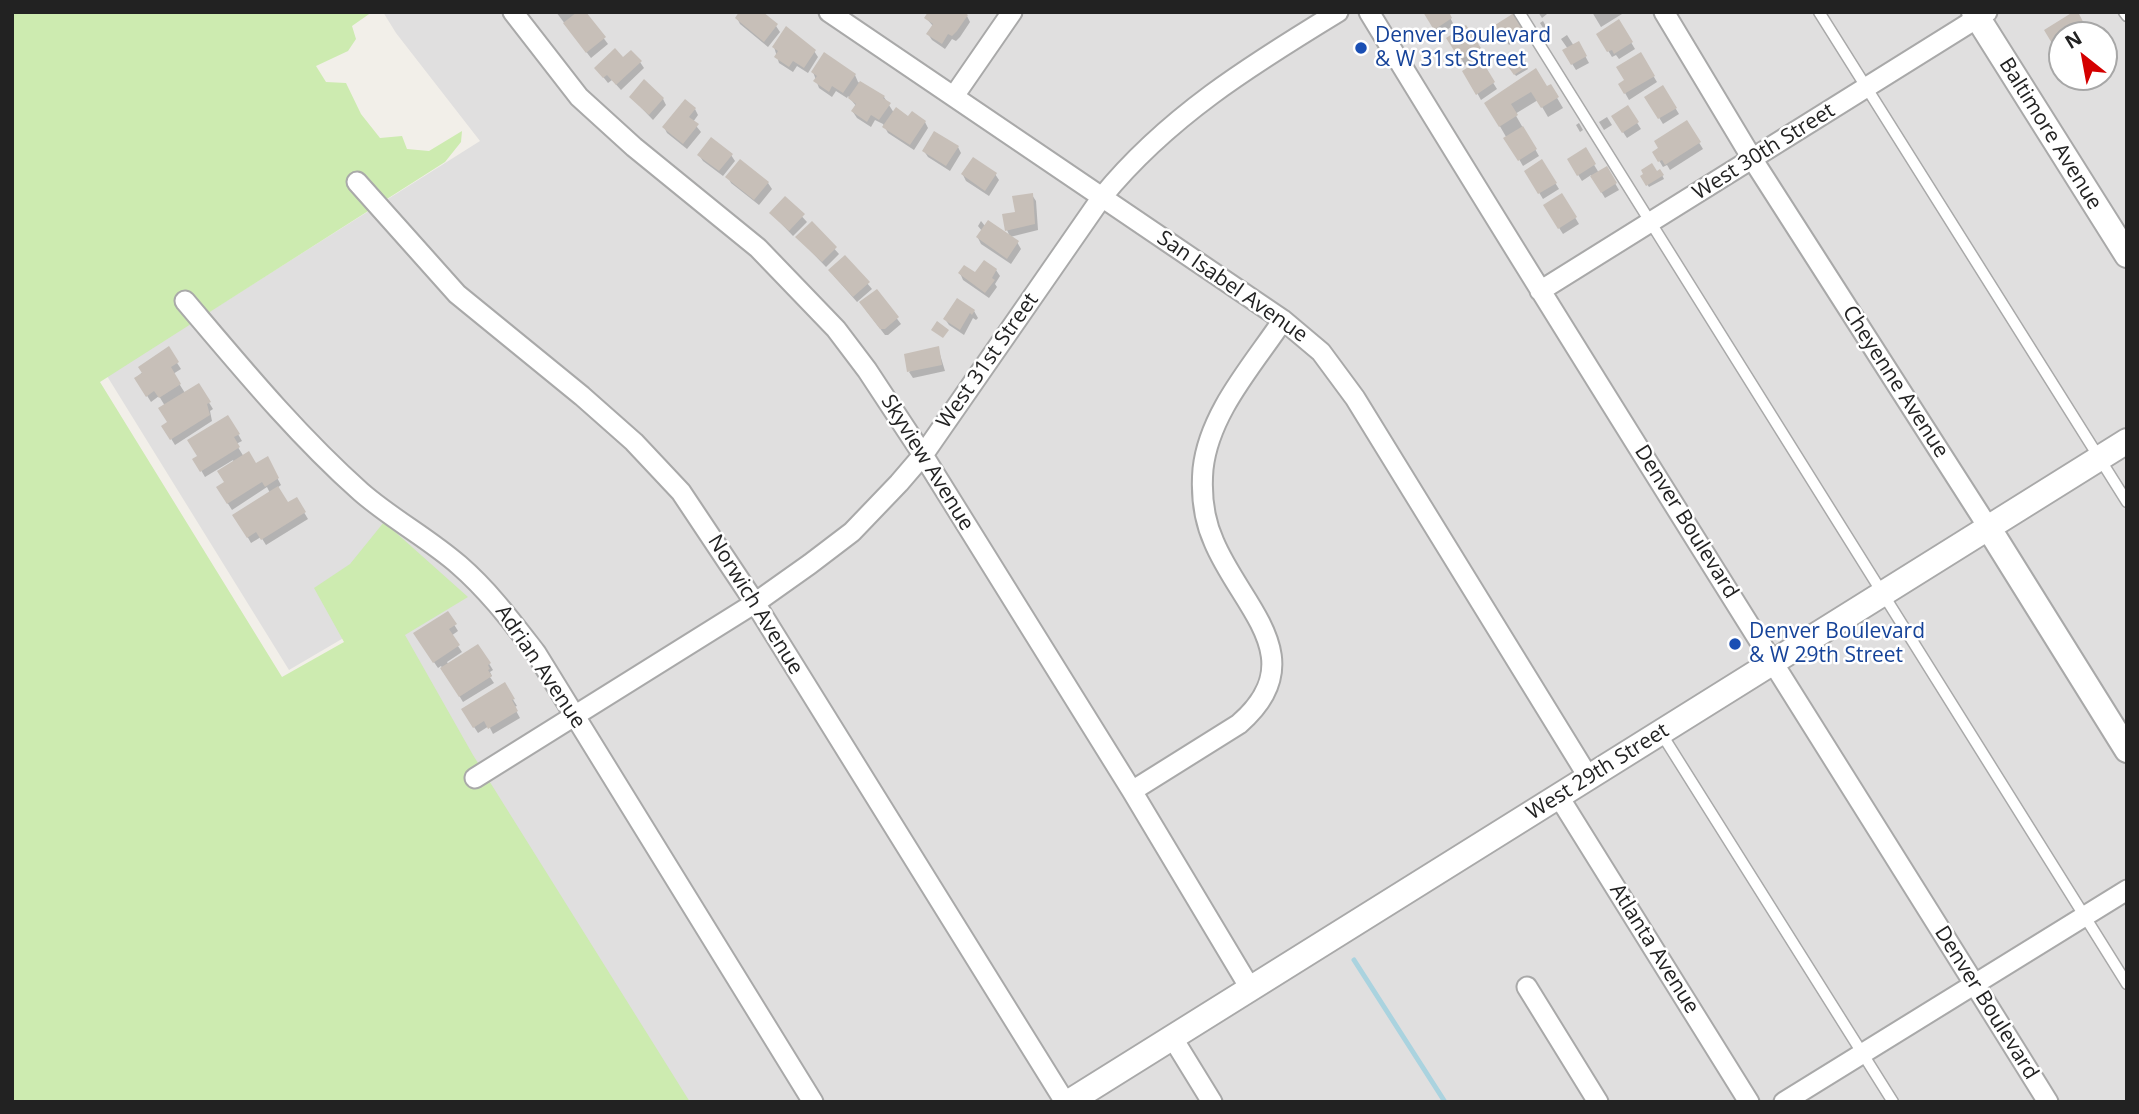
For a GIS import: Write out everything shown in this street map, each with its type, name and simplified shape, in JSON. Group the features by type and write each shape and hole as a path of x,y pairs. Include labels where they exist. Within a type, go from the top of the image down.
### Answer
{"street":[{"name":"Skyview Avenue","path":"513,12 579,97 608,125 749,241 836,329 867,370 923,455 1132,791 1250,988"},
{"name":"San Isabel Avenue","path":"829,12 1283,320 1321,352 1344,382 1589,778"},
{"path":"954,96 1012,12"},
{"name":"West 31st Street","path":"475,778 755,603 852,531 923,455 1102,197 1138,157 1179,118 1249,67 1338,12"},
{"name":"Denver Boulevard","path":"1369,12 1540,292 2048,1102"},
{"name":"Cheyenne Avenue","path":"1664,12 1753,160 2127,750"},
{"name":"West 30th Street","path":"1540,292 1753,160 1979,14"},
{"name":"Baltimore Avenue","path":"1979,14 2127,255"},
{"name":"Norwich Avenue","path":"358,182 457,294 582,396 634,442 681,492 755,603 1067,1102"},
{"name":"Adrian Avenue","path":"185,301 275,407 362,493 458,564 491,596 536,653 814,1102"},
{"path":"1132,791 1254,712 1264,697 1271,676 1273,658 1269,640 1213,541 1207,519 1203,481 1209,446 1219,418 1283,320"},
{"name":"West 29th Street","path":"1067,1102 2127,441"},
{"name":"Atlanta Avenue","path":"1559,797 1749,1102"},
{"path":"1784,1102 2127,890"},
{"path":"1527,987 1598,1102"},
{"path":"1172,1037 1212,1102"}],"lane":[{"path":"1519,12 2127,984"},
{"path":"1819,12 2127,502"},
{"path":"1661,732 1893,1102"}],"shaded area":[{"path":"383,12 2127,12 2127,1102 669,1102 381,616 289,670 107,376 480,141 396,33"}],"green space":[{"path":"12,12 372,12 352,26 356,39 348,51 316,66 326,82 346,83 361,114 380,138 402,136 407,149 429,151 462,131 461,142 445,162 100,382 282,677 344,642 314,588 350,564 384,522 468,597 405,635 473,755 690,1102 12,1102"}],"building":[{"path":"577,12 586,12 606,37 586,53 563,23"},
{"path":"739,12 763,12 778,24 764,42 735,18"},
{"path":"928,12 964,12 968,15 957,31 952,36 948,34 942,44 926,34 933,24 924,18"},
{"path":"1423,12 1449,12 1452,18 1434,30"},
{"path":"2078,12 2083,21 2058,21"},
{"path":"1514,13 1524,28 1504,40 1495,25"},
{"path":"1619,19 1633,42 1614,54 1612,50 1607,52 1596,34"},
{"path":"1466,25 1481,48 1460,60 1446,38"},
{"path":"786,26 816,50 804,68 793,61 789,67 774,57 778,51 772,47"},
{"path":"1579,41 1587,56 1571,65 1562,50"},
{"path":"615,48 623,57 631,50 642,61 616,85 607,75 603,78 594,68"},
{"path":"824,52 856,74 843,93 832,86 829,92 813,81 817,76 811,72"},
{"path":"1641,52 1655,76 1624,94 1618,84 1624,80 1616,67"},
{"path":"1522,56 1528,66 1514,75 1507,65"},
{"path":"1481,59 1495,82 1476,95 1462,71"},
{"path":"1536,68 1547,86 1551,84 1559,97 1541,108 1531,92 1511,104 1518,115 1499,127 1484,103"},
{"path":"644,79 664,98 649,115 629,97"},
{"path":"860,81 885,96 883,98 891,103 879,120 871,115 867,122 851,111 856,104 848,98"},
{"path":"1663,85 1677,108 1658,119 1644,97"},
{"path":"685,99 696,108 689,117 699,124 683,144 662,127"},
{"path":"1628,105 1639,122 1622,133 1611,116"},
{"path":"896,107 908,116 912,111 926,121 910,145 882,127"},
{"path":"1687,120 1701,142 1665,165 1662,160 1658,162 1652,152 1658,148 1654,141"},
{"path":"1523,126 1537,149 1518,161 1503,138"},
{"path":"934,131 959,146 946,166 922,151"},
{"path":"711,137 733,154 719,171 697,155"},
{"path":"1586,147 1596,164 1577,176 1567,159"},
{"path":"973,157 997,173 985,191 961,174"},
{"path":"740,159 769,182 754,200 725,177"},
{"path":"1542,159 1557,183 1538,194 1524,171"},
{"path":"1652,163 1657,171 1660,169 1664,175 1646,186 1640,176 1643,174 1641,170"},
{"path":"1607,166 1617,183 1601,193 1590,176"},
{"path":"1033,193 1035,224 1005,231 1002,214 1015,212 1012,196"},
{"path":"1562,193 1577,217 1558,229 1543,205"},
{"path":"785,196 805,214 789,231 769,213"},
{"path":"988,220 1019,241 1007,259 976,237"},
{"path":"812,221 837,247 822,262 795,237"},
{"path":"845,255 870,282 853,297 828,270"},
{"path":"984,260 997,269 992,278 995,280 985,293 958,273 964,265 975,272"},
{"path":"877,289 899,317 885,329 880,329 859,302"},
{"path":"957,298 975,310 972,315 970,313 960,330 943,319"},
{"path":"937,321 949,330 943,338 931,330"},
{"path":"169,346 179,362 171,367 181,384 159,398 154,391 146,397 134,378 142,373 138,367"},
{"path":"939,346 942,365 907,372 904,354"},
{"path":"199,383 211,402 207,404 210,415 170,440 161,426 167,422 158,408"},
{"path":"228,415 240,434 234,437 240,447 200,472 192,459 197,456 187,440"},
{"path":"249,451 256,463 268,456 279,478 265,487 262,482 227,504 216,487 224,482 217,471"},
{"path":"278,486 288,502 297,497 306,512 261,540 256,532 247,538 232,515"},
{"path":"448,611 457,624 449,629 460,645 433,663 413,633"},
{"path":"478,644 491,663 488,670 492,676 459,697 440,668"},
{"path":"505,682 515,699 512,700 518,711 488,729 484,721 473,728 461,709"}],"waterway":[{"path":"1354,960 1445,1102"}],"place":[{"name":"Denver Boulevard & W 31st Street","path":"1361,48"},
{"name":"Denver Boulevard & W 29th Street","path":"1735,644"}]}
